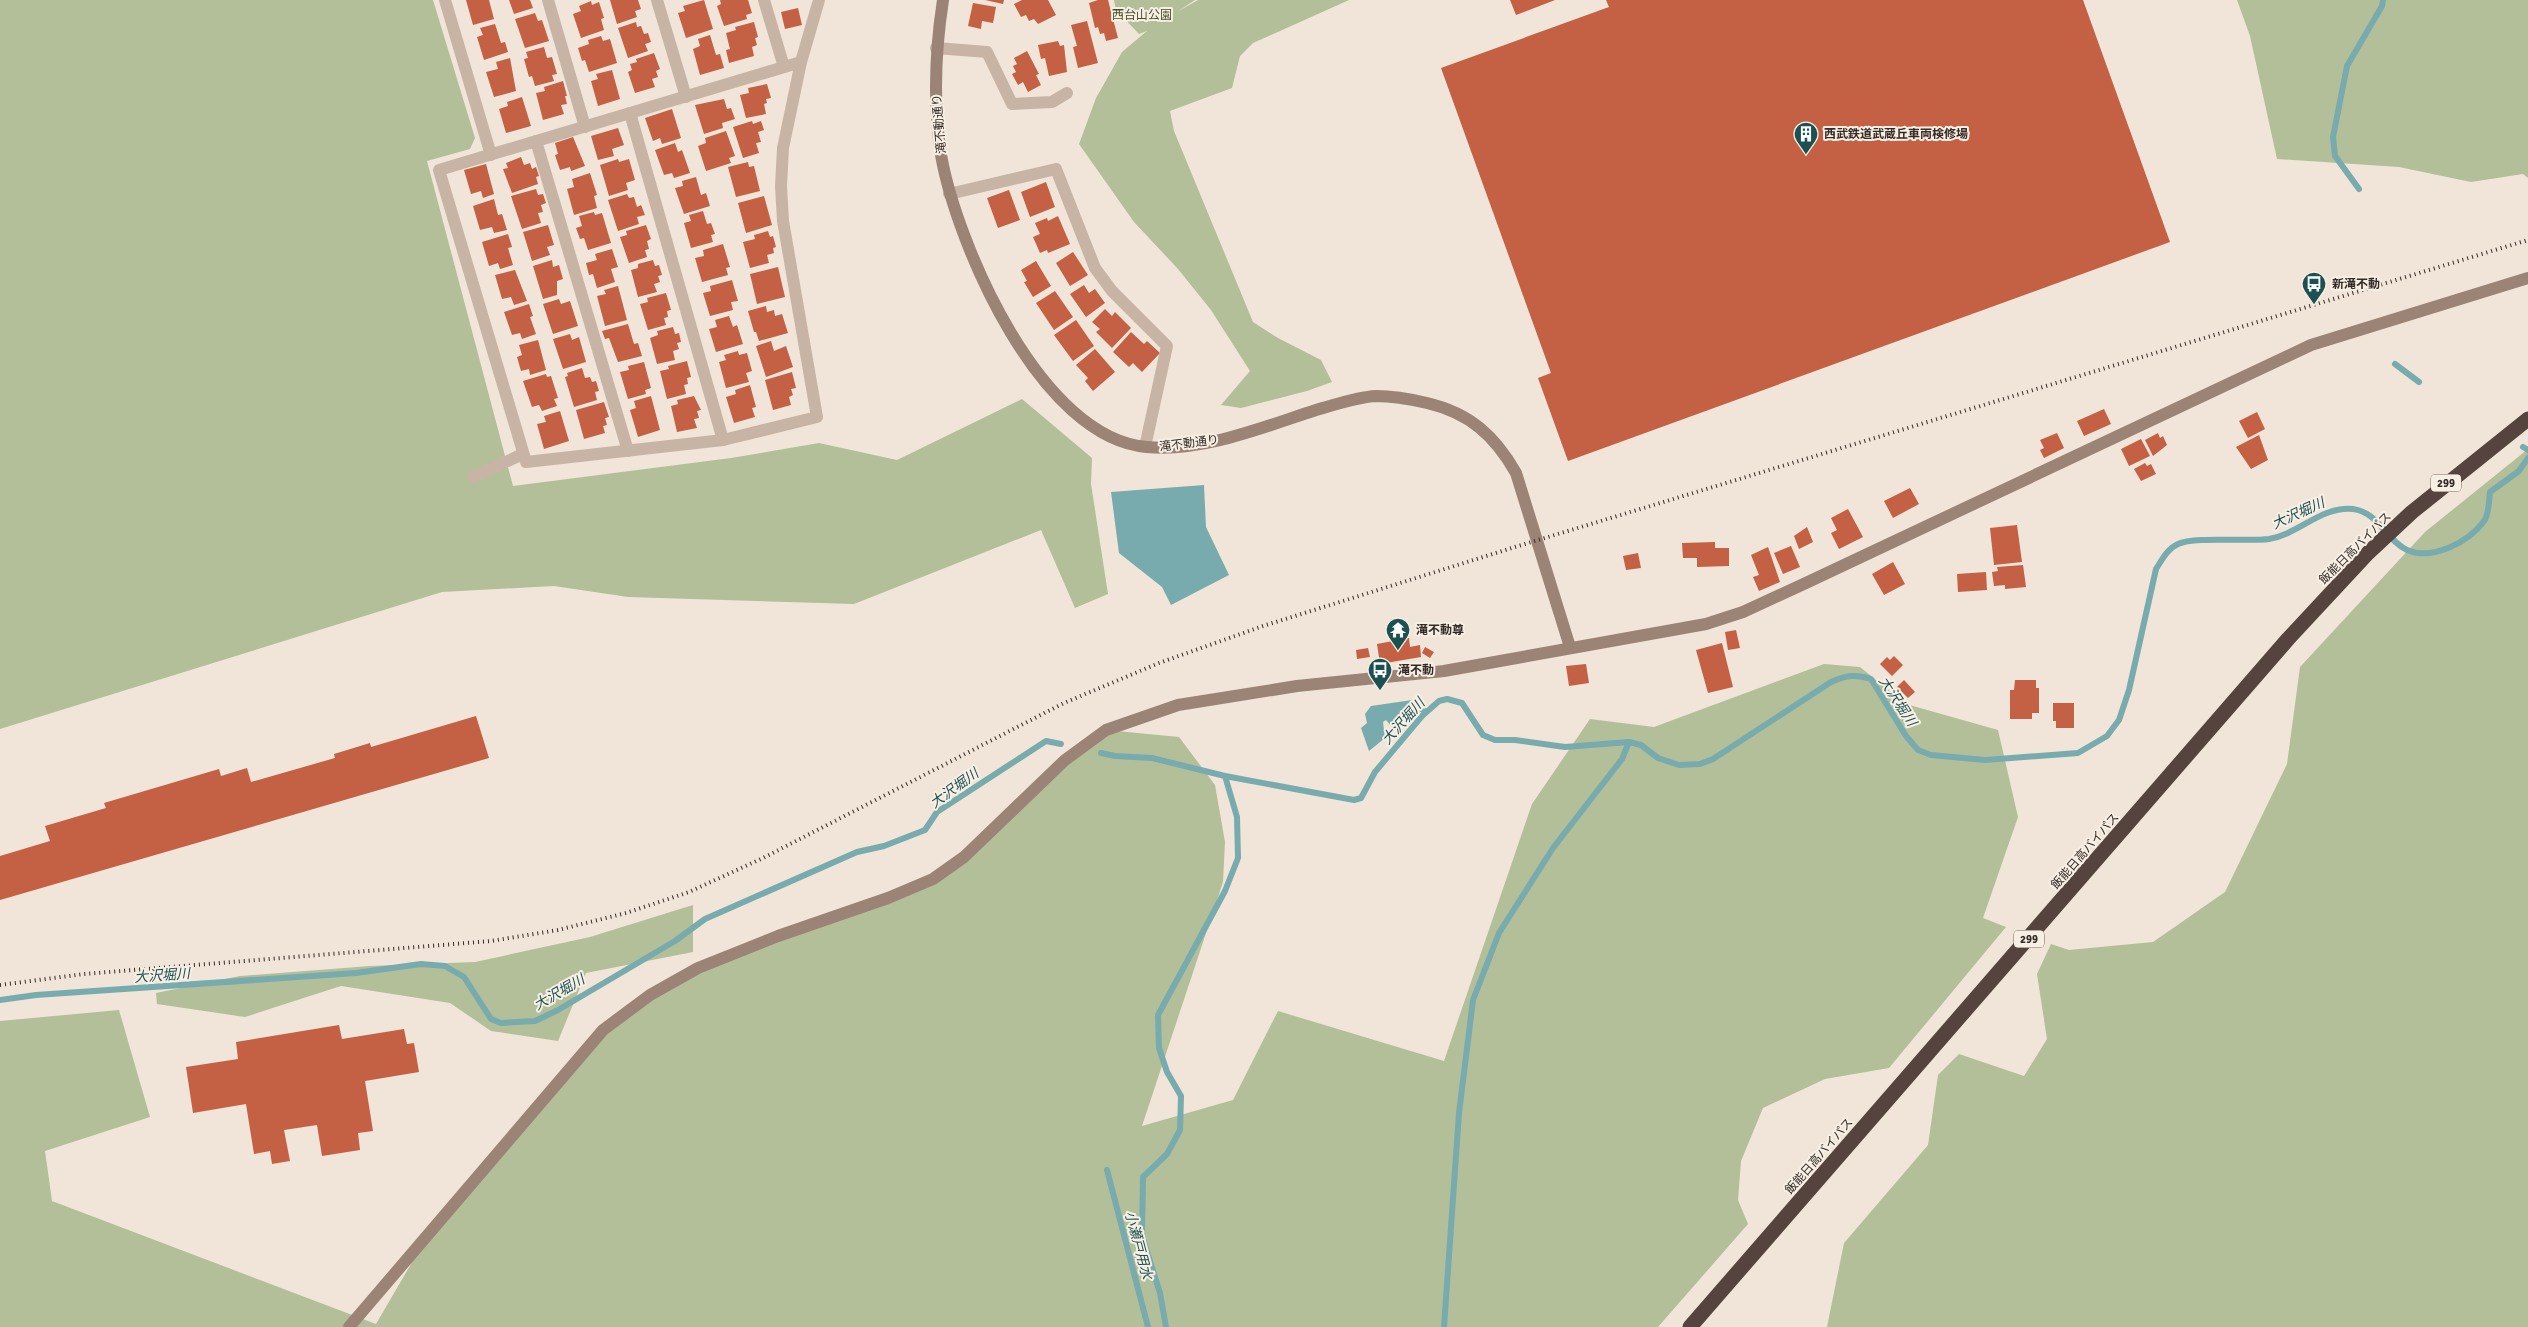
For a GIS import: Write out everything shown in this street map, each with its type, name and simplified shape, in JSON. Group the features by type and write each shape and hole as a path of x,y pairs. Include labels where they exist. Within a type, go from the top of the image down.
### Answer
{"highway":[{"name":"飯能日高バイパス","path":"1690,1327 2288,639 2368,553 2419,506 2528,419"}],"street":[{"path":"445,0 491,154"},
{"path":"548,0 585,127"},
{"path":"657,0 686,96"},
{"path":"764,0 784,67"},
{"path":"802,62 439,170 526,462 724,440 817,417 784,221 781,186 782,148 819,0"},
{"name":"滝不動通り","path":"943,0 936,48 936,104 941,153 949,194 972,258 1001,315 1039,374 1081,420 1114,438 1145,447 1173,447 1212,442 1342,403 1374,396 1404,398 1439,406 1464,416 1483,430 1502,450 1516,473 1570,647"},
{"path":"936,48 987,52 1012,104 1052,102 1066,93"},
{"path":"630,113 724,440"},
{"path":"536,141 628,451"},
{"path":"949,194 1056,169 1095,268 1112,291 1167,346 1145,447"},
{"path":"349,1327 604,1030 650,995 698,968 778,936 888,898 933,879 964,857 989,835 1065,760 1106,730 1178,705 1305,685 1444,670 1706,624 1743,612 2311,345 2528,278"},
{"path":"472,477 523,454"}],"green space":[{"path":"0,0 433,0 475,138 470,149 427,161 513,486 731,458 819,443 897,460 1022,399 1092,458 1091,484 1108,594 1075,608 1041,530 854,604 628,597 554,586 442,592 0,729"},
{"name":"西台山公園","path":"1114,0 1195,0 1177,12 1198,0 1349,0 1253,43 1240,56 1232,88 1170,111 1174,131 1253,322 1278,338 1321,360 1332,382 1307,391 1241,408 1221,405 1250,371 1211,310 1178,269 1134,222 1079,144 1096,98 1122,52 1147,31 1139,34 1116,10"},
{"path":"2237,0 2528,0 2528,178 2523,174 2471,182 2399,167 2277,159 2250,36"},
{"path":"2528,449 2528,1327 1827,1327 1844,1243 1928,1145 1938,1075 1959,1054 2024,1076 2047,1039 2037,974 2051,944 2069,950 2153,942 2225,892 2287,764 2300,667 2425,532"},
{"path":"1824,664 1860,667 1906,704 1998,730 2018,817 1983,918 2006,927 1889,1068 1825,1079 1763,1108 1741,1161 1738,1200 1748,1224 1658,1327 0,1327 0,1021 119,1010 150,1117 45,1151 52,1201 376,1324 432,1228 603,1030 698,968 933,879 1106,730 1179,737 1215,785 1225,842 1223,882 1142,1126 1233,1100 1278,1011 1444,1061 1532,804 1590,719 1654,727"},
{"path":"693,905 693,952 586,973 558,1041 491,1031 450,1003 341,986 245,1017 157,1004 156,993 240,976 370,966 475,962 590,937"}],"water":[{"path":"1204,485 1206,527 1229,575 1171,605 1162,587 1119,553 1111,492"},
{"path":"1412,700 1406,714 1398,717 1397,726 1392,727 1386,720 1383,722 1385,738 1369,751 1361,728 1367,723 1365,714 1371,706"}],"building":[{"path":"466,0 489,0 494,19 473,25"},
{"path":"509,0 530,0 533,8 514,14"},
{"path":"610,0 638,0 641,9 635,11 637,17 617,24"},
{"path":"704,0 713,29 686,38 678,13 685,11 683,6"},
{"path":"720,0 748,0 752,13 746,15 747,19 724,26 717,6 721,4"},
{"path":"985,0 1004,0 1003,4"},
{"path":"1022,0 1048,0 1056,15 1038,24 1034,19 1029,21 1026,15 1021,17 1014,4"},
{"path":"1098,0 1108,0 1118,38 1106,41 1104,33 1100,34 1098,27 1095,28 1089,3"},
{"path":"1510,0 1555,0 1516,15"},
{"name":"西武鉄道武蔵丘車両検修場","path":"1606,0 2083,0 2170,242 1568,461 1538,378 1551,373 1441,68 1609,7"},
{"path":"591,1 592,5 599,2 604,18 601,19 604,30 581,38 573,14 581,11 579,6"},
{"path":"973,3 996,7 993,23 982,21 981,29 968,26"},
{"path":"798,8 802,25 785,29 781,12"},
{"path":"535,13 538,21 542,20 549,41 525,48 515,19"},
{"path":"1087,21 1098,63 1078,68 1073,47 1077,46 1071,25"},
{"path":"636,22 637,27 641,26 644,34 648,33 651,42 645,44 648,51 628,58 618,28"},
{"path":"754,22 758,37 755,38 757,45 752,47 754,56 729,63 726,50 730,49 726,33 736,30 735,27"},
{"path":"495,24 501,43 505,42 508,52 484,60 477,37 483,35 480,28"},
{"path":"710,35 716,55 720,54 724,68 700,75 693,49 700,46 698,39"},
{"path":"601,36 603,41 610,39 617,63 589,72 585,60 582,61 578,48 589,44 588,40"},
{"path":"1058,41 1060,46 1064,45 1067,72 1049,76 1045,58 1041,59 1038,45"},
{"path":"544,47 547,58 552,57 557,74 552,75 554,81 535,86 532,76 529,77 524,59 528,58 526,52"},
{"path":"1027,51 1039,74 1036,75 1041,85 1028,92 1023,82 1018,85 1012,74 1016,72 1013,66 1017,64 1014,58"},
{"path":"654,53 660,69 656,71 658,77 652,79 655,87 635,93 628,72 632,70 630,64 637,62 636,59"},
{"path":"510,58 516,91 494,97 486,72 498,69 496,62"},
{"path":"612,70 620,99 598,106 591,81 598,79 596,74"},
{"path":"563,81 567,96 565,96 567,104 561,105 564,114 543,120 536,93 545,91 544,87"},
{"path":"767,84 771,98 766,99 767,103 764,104 766,114 746,118 740,95 749,93 748,88"},
{"path":"522,97 531,126 506,133 499,109 508,106 507,102"},
{"path":"724,99 727,109 731,108 735,119 722,123 723,128 704,134 695,105"},
{"path":"672,109 681,138 662,144 660,138 653,141 645,118"},
{"path":"752,121 753,124 761,121 764,130 758,132 761,142 756,143 759,153 743,158 733,127"},
{"path":"618,128 624,145 612,149 614,156 598,160 591,136"},
{"path":"726,131 735,156 729,158 731,163 706,171 698,146 706,143 705,138"},
{"path":"573,137 585,166 571,171 570,167 560,170 555,155 558,154 555,143"},
{"path":"675,143 678,152 682,150 690,173 674,178 672,173 664,175 655,150"},
{"path":"521,157 524,165 530,163 532,169 536,167 539,176 536,177 538,184 512,193 503,169 508,168 506,163"},
{"path":"618,159 619,162 629,159 635,180 626,183 628,190 609,196 600,165"},
{"path":"748,162 749,167 754,166 760,191 736,197 728,167"},
{"path":"486,164 494,194 483,198 481,191 471,194 464,170"},
{"path":"590,173 597,195 594,196 597,208 574,215 567,189 574,187 572,179"},
{"path":"696,177 701,195 706,193 710,206 684,214 675,188 683,186 682,181"},
{"path":"1046,182 1055,207 1030,217 1021,192"},
{"path":"536,189 538,195 543,194 546,203 541,205 543,212 538,213 541,223 522,229 511,196"},
{"path":"1009,190 1020,220 998,228 987,198"},
{"path":"627,194 629,198 634,197 637,207 641,205 645,215 637,217 639,224 618,231 608,200"},
{"path":"764,196 772,225 746,233 738,203"},
{"path":"494,199 498,215 502,214 507,230 494,233 492,227 480,230 473,206"},
{"path":"703,211 707,224 711,223 715,234 711,235 713,242 691,248 684,223 691,221 689,215"},
{"path":"594,212 595,215 602,213 611,243 588,250 584,238 580,239 576,228 582,226 579,216"},
{"path":"1058,216 1070,244 1048,253 1047,250 1040,253 1033,237 1040,234 1035,223 1047,218 1048,221"},
{"path":"548,225 554,245 547,247 550,255 532,261 523,232"},
{"path":"646,225 651,239 647,241 649,249 645,250 647,257 629,263 620,237 627,235 626,231"},
{"path":"768,231 770,237 773,236 776,247 773,248 774,253 767,255 769,263 750,268 743,242 755,239 754,235"},
{"path":"508,234 512,247 508,248 513,265 500,269 498,263 489,266 482,242"},
{"path":"723,244 730,267 726,268 728,275 702,282 695,258 704,256 703,250"},
{"path":"612,249 618,267 611,269 615,282 597,288 593,274 589,275 586,263 597,260 595,254"},
{"path":"1073,252 1088,275 1070,286 1056,263"},
{"path":"552,260 553,267 559,265 563,279 557,281 557,295 543,299 533,266"},
{"path":"653,260 655,266 659,265 662,275 658,276 660,282 654,284 657,292 638,297 631,270 638,268 638,264"},
{"path":"1036,261 1051,286 1033,297 1024,282 1027,281 1021,270"},
{"path":"778,267 785,297 757,304 750,274"},
{"path":"515,270 527,301 514,305 511,297 502,299 495,275"},
{"path":"732,280 738,301 731,302 733,310 710,316 703,293 711,291 710,286"},
{"path":"1084,285 1089,293 1095,289 1105,303 1086,317 1070,294"},
{"path":"618,286 627,320 605,326 597,296 606,294 604,290"},
{"path":"1055,291 1073,317 1054,330 1036,303"},
{"path":"666,293 671,310 667,311 668,317 664,318 666,325 648,330 640,304 648,302 647,298"},
{"path":"559,299 561,304 570,301 578,326 553,334 543,304"},
{"path":"529,304 533,316 530,317 536,334 522,339 520,333 512,335 504,312"},
{"path":"766,306 767,312 774,310 775,316 782,314 788,333 759,341 756,332 754,332 748,311"},
{"path":"1105,309 1112,316 1115,312 1131,328 1112,348 1096,332 1100,329 1092,322"},
{"path":"729,316 733,327 737,325 743,344 716,352 709,329 717,327 715,320"},
{"path":"1076,320 1094,346 1073,361 1054,335"},
{"path":"628,324 634,344 638,343 642,356 618,362 609,338 605,339 602,331"},
{"path":"673,327 675,334 679,333 681,342 677,343 679,349 673,351 675,360 657,364 650,338 658,335 657,331"},
{"path":"1131,332 1144,344 1147,341 1160,353 1142,372 1133,363 1129,367 1113,352"},
{"path":"570,334 572,340 579,337 586,362 563,369 553,339"},
{"path":"538,340 546,370 530,375 529,369 521,371 517,357 522,355 519,345"},
{"path":"771,341 774,351 786,346 793,367 766,377 756,346"},
{"path":"1095,349 1115,372 1093,391 1085,381 1088,378 1076,365"},
{"path":"738,351 739,355 747,353 752,371 746,373 749,382 726,388 719,362 726,360 724,355"},
{"path":"687,361 691,377 687,378 688,384 684,385 686,394 667,399 660,371 669,369 668,366"},
{"path":"644,362 651,388 645,390 646,394 628,399 620,372 629,370 628,366"},
{"path":"582,368 585,378 590,377 592,382 596,381 599,391 595,392 597,400 574,407 565,377 568,376 567,373"},
{"path":"792,372 796,388 791,389 793,395 789,397 791,405 773,410 765,380"},
{"path":"546,374 547,377 551,376 558,398 554,399 557,406 542,411 539,405 532,407 523,381"},
{"path":"750,385 756,407 752,408 755,417 734,423 726,397 736,394 735,390"},
{"path":"651,396 660,430 638,437 630,410 636,408 634,401"},
{"path":"694,396 701,410 697,411 699,418 694,419 697,428 677,432 671,406 678,404 677,400"},
{"path":"604,402 609,417 605,418 607,425 603,426 605,433 584,439 576,410"},
{"path":"2104,409 2111,424 2084,436 2077,421"},
{"path":"560,411 569,441 544,449 537,424 546,422 544,416"},
{"path":"2257,412 2265,429 2248,438 2239,421"},
{"path":"2057,433 2064,448 2044,458 2040,450 2044,448 2040,440"},
{"path":"2158,433 2160,438 2163,436 2167,445 2153,456 2145,440"},
{"path":"2259,435 2268,460 2251,469 2236,447"},
{"path":"2141,439 2150,456 2129,466 2121,449"},
{"path":"2145,463 2147,466 2151,464 2156,474 2141,481 2134,469"},
{"path":"1910,488 1919,504 1893,518 1884,501"},
{"path":"1848,509 1863,537 1839,549 1831,533 1837,530 1831,518"},
{"path":"2017,525 2022,562 1994,565 1990,528"},
{"path":"1807,527 1813,542 1799,549 1794,536"},
{"path":"1715,542 1715,548 1729,548 1729,566 1697,567 1697,558 1683,558 1682,543"},
{"path":"1791,546 1800,567 1783,574 1774,553"},
{"path":"1768,547 1780,582 1759,591 1753,577 1759,575 1751,555"},
{"path":"1638,553 1641,568 1626,570 1623,556"},
{"path":"1893,562 1905,584 1884,595 1872,574"},
{"path":"2023,565 2026,587 2005,589 2005,585 1994,586 1992,572 1998,571 1997,567"},
{"path":"1986,572 1987,590 1958,592 1957,574"},
{"path":"1736,630 1740,648 1728,650 1725,632"},
{"path":"1409,638 1410,647 1420,645 1421,657 1380,664 1377,644"},
{"path":"1722,643 1733,687 1708,693 1696,650"},
{"path":"1425,647 1434,652 1430,658 1422,653"},
{"path":"1368,648 1370,657 1357,659 1356,650"},
{"path":"1894,656 1903,665 1892,676 1880,664 1887,657 1890,660"},
{"path":"1586,664 1589,683 1569,686 1566,666"},
{"path":"1904,680 1915,692 1908,698 1897,687"},
{"path":"2015,680 2036,680 2036,688 2039,688 2039,713 2032,713 2032,719 2010,719 2010,690 2014,690"},
{"path":"2053,703 2074,703 2074,728 2056,728 2056,721 2053,721"},
{"path":"476,716 489,758 0,900 0,856 50,841 45,826 106,808 104,803 219,769 221,776 247,768 251,782 335,758 334,754 370,743 371,747"},
{"path":"339,1025 342,1039 404,1029 407,1044 414,1043 419,1072 365,1081 373,1131 358,1133 360,1150 322,1156 317,1125 284,1130 290,1161 272,1164 270,1151 254,1154 246,1104 193,1113 186,1067 238,1059 236,1042"}],"waterway":[{"path":"2359,189 2335,156 2333,137 2347,66 2382,6 2383,0"},
{"path":"2395,364 2419,382"},
{"path":"2523,447 2528,450"},
{"name":"大沢堀川","path":"1101,753 1115,756 1152,758 1225,776 1354,800 1361,798 1375,772 1422,716 1439,701 1447,699 1462,703 1483,735 1495,740 1515,740 1565,747 1629,742 1641,745 1658,758 1679,765 1700,764 1713,759 1831,682 1841,678 1856,676 1871,679 1906,736 1918,750 1931,755 1985,760 2078,753 2107,736 2119,720 2129,690 2156,569 2165,555 2174,546 2196,540 2269,539 2290,532 2331,512 2341,509 2353,509 2369,515 2400,546 2407,550 2417,553 2438,551 2460,542 2477,529 2487,515 2490,492 2519,471 2528,458"},
{"path":"1412,703 1426,712"},
{"name":"大沢堀川","path":"0,1000 36,995 356,973 421,964 445,966 464,977 491,1019 501,1023 535,1021 558,1010 675,941 705,919 857,852 884,846 925,830 937,812 1046,741 1061,744"},
{"path":"1444,1327 1459,1113 1473,1000 1499,933 1553,848 1622,759 1629,742"},
{"path":"1166,1327 1160,1293 1142,1236 1143,1177 1167,1154 1180,1130 1181,1096 1167,1072 1159,1048 1158,1015 1225,891 1238,858 1237,817 1225,776"},
{"name":"小瀬戸用水","path":"1107,1170 1148,1327"}],"railway":[{"path":"0,985 84,974 491,941 558,930 626,913 689,892 763,858 1064,703 1159,663 1263,626 1515,547 2528,240"}],"place":[{"name":"西武鉄道武蔵丘車両検修場","path":"1806,155"},
{"name":"新滝不動","path":"2314,305"},
{"name":"滝不動尊","path":"1398,651"},
{"name":"滝不動","path":"1380,691"}]}
